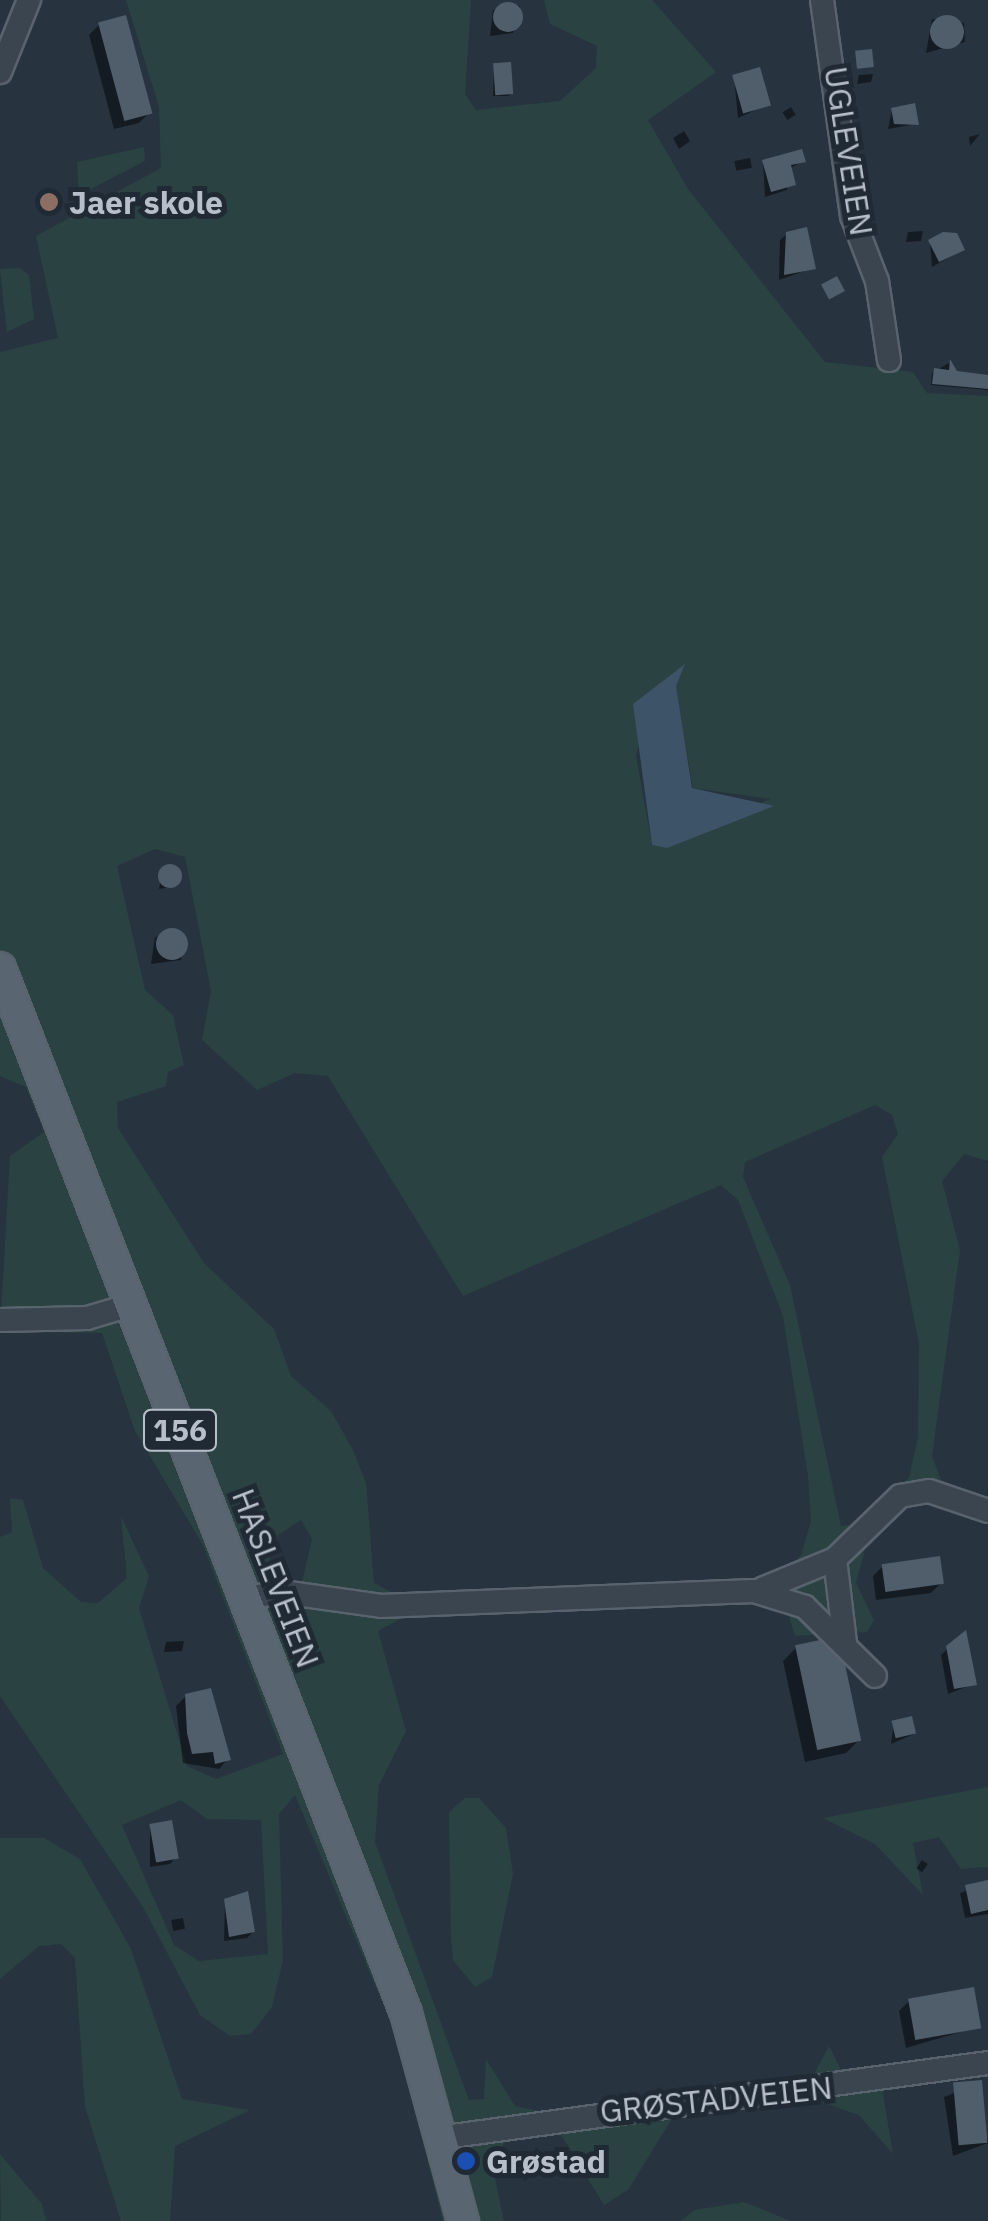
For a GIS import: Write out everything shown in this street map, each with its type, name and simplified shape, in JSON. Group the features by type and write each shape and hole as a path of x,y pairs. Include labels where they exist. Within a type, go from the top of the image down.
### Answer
{"main road":[{"name":"HASLEVEIEN","path":"0,968 246,1598 445,2137 464,2214"}],"street":[{"path":"0,72 29,0"},
{"name":"UGLEVEIEN","path":"822,0 852,216 877,282 890,360"},
{"path":"0,1320 87,1318 131,1305"},
{"name":"HASLEVEIEN","path":"754,1592 834,1559 884,1508 916,1491 988,1511"},
{"path":"834,1559 845,1642"},
{"name":"HASLEVEIEN","path":"246,1598 290,1593 381,1606 754,1592 805,1607 845,1642 874,1676"},
{"name":"GRØSTADVEIEN","path":"445,2137 988,2063"}],"green space":[{"path":"126,0 471,0 465,94 476,110 560,101 596,68 597,46 550,24 544,0 652,0 716,72 648,120 688,189 825,362 913,372 927,393 988,396 988,1161 964,1154 942,1181 960,1250 932,1456 941,1480 977,1499 907,1500 868,1538 856,1583 874,1620 867,1632 795,1636 786,1606 744,1599 411,1613 378,1631 406,1731 379,1785 375,1842 469,2100 484,2099 486,2059 515,2106 539,2111 813,2076 829,2046 850,2087 882,2088 893,2154 859,2115 827,2104 786,2099 675,2114 628,2190 604,2205 557,2128 512,2134 491,2160 504,2221 443,2221 394,2030 295,1795 279,1814 283,1960 272,2007 251,2034 230,2036 200,2015 143,1907 0,1696 0,1537 12,1532 10,1498 23,1500 43,1568 81,1602 98,1603 127,1578 121,1516 149,1576 139,1608 187,1766 216,1779 283,1754 203,1545 135,1431 102,1333 0,1332 10,1156 44,1132 26,1087 0,1076 0,352 58,338 36,236 161,168 159,107","holes":["684,664 675,686 693,788 771,799 652,845 636,756 642,729","155,849 185,857 211,991 202,1040 257,1090 295,1073 328,1076 463,1296 721,1185 738,1200 783,1316 808,1476 811,1521 801,1555 777,1579 399,1596 374,1583 366,1483 353,1450 331,1411 291,1376 274,1329 204,1263 118,1128 117,1102 166,1086 168,1072 184,1065 173,1015 145,990 117,866","875,1105 892,1115 898,1134 882,1157 919,1344 918,1437 909,1478 859,1525 841,1526 790,1285 743,1177 745,1162","301,1520 312,1539 292,1626 267,1567 278,1535","181,1800 207,1819 261,1820 268,1954 199,1961 174,1945 122,1825"]},
{"path":"144,147 145,161 79,195 77,162"},
{"path":"20,268 29,275 34,319 7,332 0,269"},
{"path":"988,1787 988,1867 961,1869 939,1837 913,1843 923,1895 875,1844 823,1818"},
{"path":"465,1798 479,1798 506,1828 513,1874 492,1977 475,1987 453,1960 451,1937 449,1812"},
{"path":"0,1838 44,1838 80,1859 131,1949 182,2099 250,2110 175,2146 170,2221 121,2221 85,2107 75,1958 61,1944 39,1946 0,1979"},
{"path":"0,2154 42,2204 46,2221 1,2221"},
{"path":"744,2202 791,2221 680,2221 695,2210"}],"water":[{"path":"685,664 676,686 692,788 774,806 667,848 652,845 633,704"}],"building":[{"path":"508,2 519,6 523,17 519,28 508,32 497,28 493,17 497,6"},
{"path":"126,15 152,114 124,121 98,23"},
{"path":"947,15 959,20 964,32 959,44 947,49 935,44 930,32 935,20"},
{"path":"872,49 874,67 857,69 855,51"},
{"path":"511,62 513,94 495,95 493,63"},
{"path":"760,67 771,105 743,113 732,75"},
{"path":"915,103 919,125 894,124 891,108"},
{"path":"802,149 806,162 791,165 796,185 771,192 762,160"},
{"path":"807,227 816,269 784,275 786,232"},
{"path":"943,232 957,233 965,250 939,262 928,240"},
{"path":"837,276 845,291 829,299 821,284"},
{"path":"950,359 957,371 988,375 988,389 932,384 934,368 949,370"},
{"path":"170,864 182,876 170,888 158,876"},
{"path":"172,928 184,932 188,944 184,956 172,960 160,956 156,944 160,932"},
{"path":"940,1556 944,1584 885,1592 882,1564"},
{"path":"966,1630 977,1685 954,1689 946,1646"},
{"path":"839,1636 861,1741 817,1750 795,1645"},
{"path":"211,1688 231,1760 215,1764 213,1752 192,1754 187,1733 185,1694"},
{"path":"912,1716 916,1734 896,1738 892,1721"},
{"path":"172,1820 179,1858 156,1862 149,1824"},
{"path":"988,1880 988,1910 971,1914 965,1885"},
{"path":"248,1891 255,1932 229,1937 224,1899"},
{"path":"974,1987 981,2028 915,2040 908,1999"},
{"path":"982,2080 987,2143 959,2145 953,2083"}],"place":[{"name":"Jaer skole","path":"49,202"},
{"name":"Grøstad","path":"466,2161"}]}
